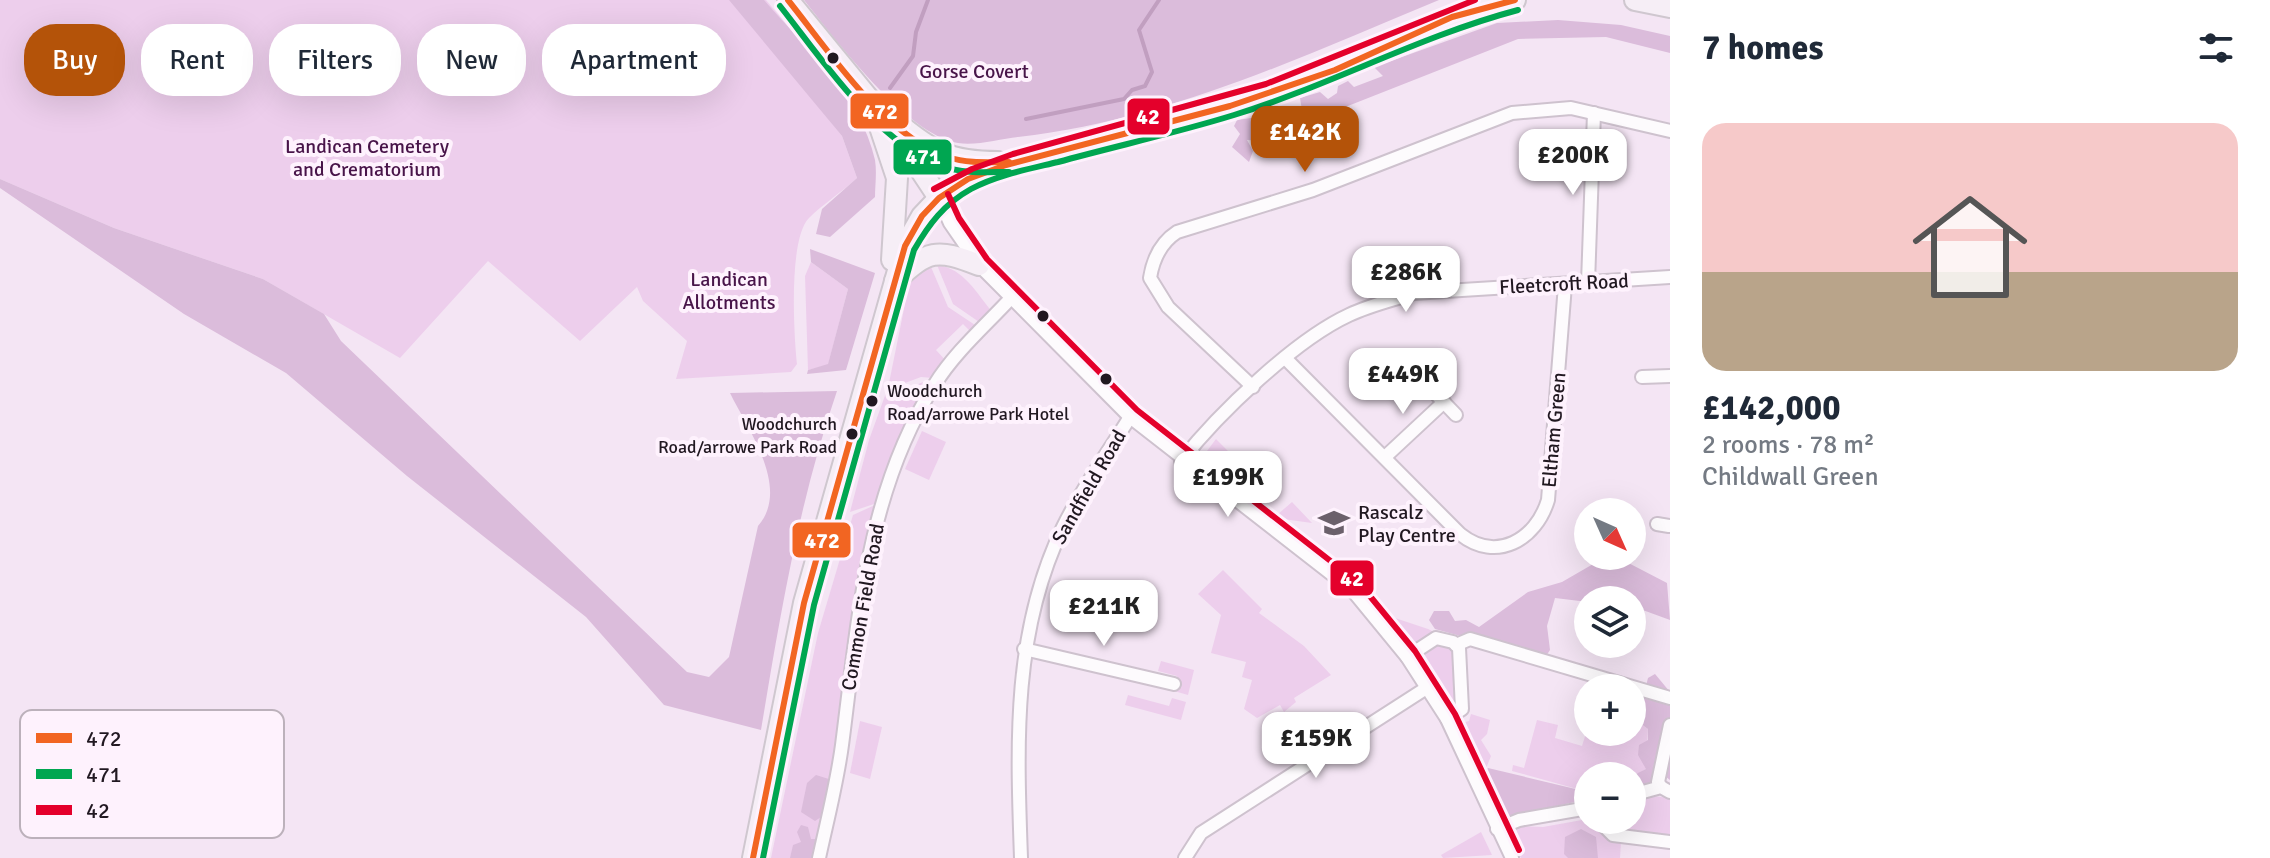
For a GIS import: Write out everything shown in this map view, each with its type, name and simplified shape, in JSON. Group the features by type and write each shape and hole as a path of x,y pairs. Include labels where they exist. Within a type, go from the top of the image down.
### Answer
{"main road":[{"path":"788,0 873,104 939,198"},
{"path":"753,858 804,603 905,246 922,216 939,198 968,179 1019,162 1230,106 1335,70 1452,17 1515,0"},
{"path":"1635,0 1670,7"},
{"path":"873,104 936,153 965,162 1019,162"},
{"path":"873,104 897,178 895,238 878,343"},
{"path":"895,281 920,257 935,253 979,265"}],"street":[{"path":"1253,387 1158,293 1150,278 1152,264 1165,240 1190,226 1313,190 1512,113 1554,107 1670,131"},
{"path":"1588,283 1594,113"},
{"path":"939,198 950,223 979,265 1130,417 1181,461 1352,590 1407,657 1447,719 1508,857"},
{"name":"Fleetcroft Road","path":"1181,461 1253,387 1302,344 1350,315 1414,293 1670,277"},
{"name":"Eltham Green","path":"1286,359 1474,546 1495,548 1528,534 1544,514 1548,500 1565,285"},
{"name":"Common Field Road","path":"822,857 842,750 870,549 889,483 909,430 935,383 1011,298"},
{"path":"1642,377 1670,376"},
{"path":"1432,390 1456,415"},
{"path":"1386,456 1444,402"},
{"name":"Sandfield Road","path":"1021,858 1018,777 1024,649 1039,587 1057,541 1098,464 1130,417"},
{"path":"1407,657 1436,638 1456,645 1470,639 1670,698"},
{"path":"1447,719 1462,709 1461,659 1456,645"},
{"path":"1024,649 1174,684"},
{"path":"1185,858 1201,833 1428,687"},
{"path":"1665,790 1658,782 1670,725"},
{"path":"1497,829 1519,820 1574,810"},
{"path":"1612,834 1670,842"}],"green space":[{"name":"Landican Cemetery and Crematorium","path":"0,0 766,0 843,92 823,112 842,136 857,178 814,213 802,229 794,288 797,364 791,372 676,379 687,341 643,301 637,287 580,341 488,261 400,358 263,279 114,228 0,179"},
{"path":"729,0 764,0 830,74 858,115 868,137 876,165 875,197 830,237 816,234 822,209 857,178 842,136"},
{"name":"Gorse Covert","path":"804,0 1439,0 1285,64 1180,101 1073,129 965,144 938,136 895,105"},
{"path":"1558,20 1621,25 1670,36 1670,53 1606,37 1518,39 1292,128 1275,130 1262,141 1247,140 1253,151 1249,162 1232,147 1240,134 1234,126 1237,120 1272,115 1281,106 1297,106 1302,110 1300,98 1320,92 1328,99 1337,93 1338,86 1348,81 1354,87 1383,76 1374,67 1497,23"},
{"path":"0,179 114,228 263,279 324,314 341,341 687,672 709,677 729,657 758,526 767,511 770,494 763,459 730,393 837,391 801,517 761,730 664,705 586,617 407,476 286,373 184,314 0,188"},
{"path":"810,249 875,273 846,370 807,374 808,370 828,364 848,289 811,262"},
{"path":"811,262 848,289 828,365 808,370 805,276"},
{"path":"937,265 962,276 993,313 982,324 953,304"},
{"path":"931,267 948,307 978,327 972,333 963,324 936,350 946,361 933,378 921,377 897,386 889,383 909,284 919,272"},
{"path":"923,382 928,384 898,444 877,503 850,512 869,440 887,390 898,393"},
{"path":"922,431 946,442 929,480 905,469"},
{"path":"1216,439 1228,451 1219,461 1277,515 1292,502 1312,523 1269,517 1202,467 1201,459"},
{"path":"875,505 880,506 816,858 771,858 818,633 853,515"},
{"path":"1223,570 1262,609 1259,613 1304,646 1331,675 1294,698 1296,702 1284,712 1280,705 1257,718 1244,709 1252,680 1242,677 1246,662 1211,653 1221,615 1198,594"},
{"path":"1583,570 1642,570 1667,583 1670,620 1646,611 1646,586 1574,586 1574,600 1555,598 1547,626 1550,650 1544,659 1435,629 1429,620 1434,611 1449,611 1455,621 1466,620 1479,627 1528,592 1562,582"},
{"path":"1383,614 1428,629 1434,632 1411,647"},
{"path":"1440,642 1454,650 1458,705 1453,712 1418,656"},
{"path":"1161,661 1194,670 1188,695 1174,691 1177,676 1158,671"},
{"path":"1655,674 1670,692 1670,780 1661,773 1646,787 1646,762 1642,762 1638,755 1639,746 1646,746 1648,740 1648,678"},
{"path":"1128,695 1169,706 1172,698 1186,702 1181,720 1125,705"},
{"path":"1471,714 1490,720 1487,734 1481,740 1491,756 1485,771 1459,724 1469,721"},
{"path":"1537,720 1558,725 1555,738 1574,746 1646,746 1646,728 1648,729 1646,769 1646,762 1574,762 1574,788 1512,771 1513,765 1524,768"},
{"path":"860,721 882,727 870,779 850,773"},
{"path":"1488,768 1574,789 1574,802 1503,818 1485,771"},
{"path":"816,775 832,780 824,815 815,821 801,812 807,783"},
{"path":"1646,798 1670,798 1670,836 1646,833"},
{"path":"1574,821 1574,834 1607,834 1621,842 1620,858 1521,858 1509,837 1521,826 1543,827"},
{"path":"801,825 808,827 811,839 821,839 816,858 790,858 793,845 801,842 797,832"},
{"path":"1481,832 1492,855 1443,858 1441,855"},
{"path":"1574,832 1596,837 1598,858 1568,858 1564,854 1565,837"}],"waterway":[{"path":"890,88 913,56 916,32 928,0"},
{"path":"1026,119 1124,99 1132,90 1145,86 1152,72 1139,30 1159,0"}],"transit line":[{"name":"472","path":"788,0 859,90 902,131 948,157 978,162 1009,162"},
{"name":"42","path":"934,189 972,169 1013,154 1266,84 1475,0"},
{"name":"472","path":"753,858 804,603 905,246 922,216 939,198 968,179 1006,165 1230,106 1335,70 1452,17 1515,0"},
{"name":"471","path":"780,6 852,97 895,138 918,154 950,169 1009,172"},
{"name":"471","path":"763,858 814,605 914,250 938,215 961,195 991,180 1234,115 1306,90 1446,33 1518,10"},
{"name":"42","path":"948,194 959,218 987,259 1137,410 1360,584 1415,651 1455,714 1519,850"}],"place":[{"name":"Woodchurch Road/arrowe Park Hotel","path":"872,401"},
{"name":"Woodchurch Road/arrowe Park Road","path":"852,434"},
{"name":"Rascalz Play Centre","path":"1334,523"}],"park label":[{"name":"Landican Allotments","path":"729,290"}]}
